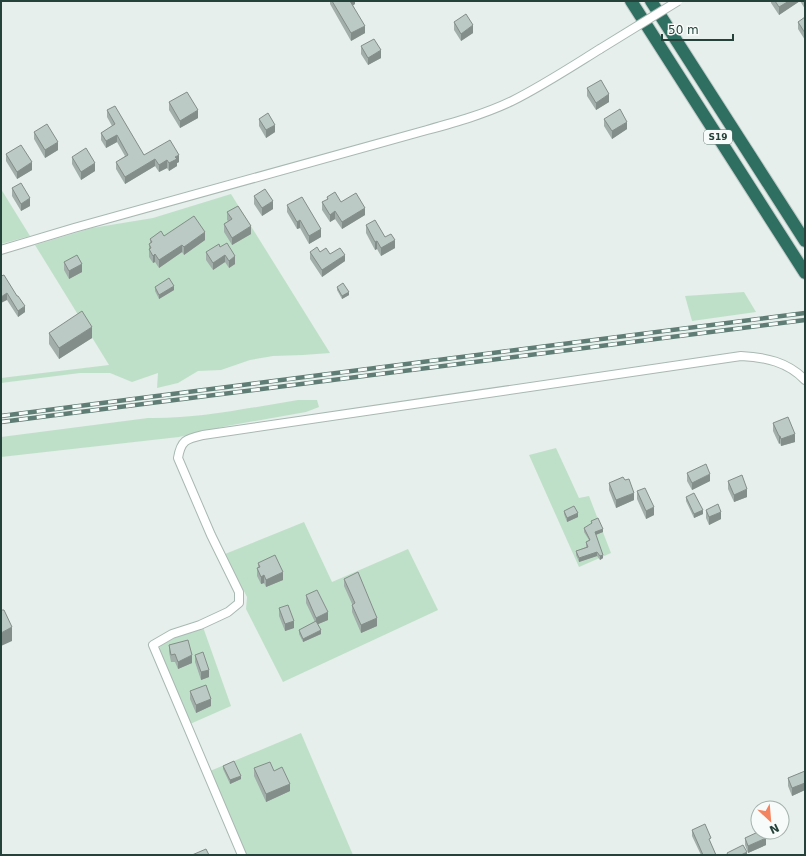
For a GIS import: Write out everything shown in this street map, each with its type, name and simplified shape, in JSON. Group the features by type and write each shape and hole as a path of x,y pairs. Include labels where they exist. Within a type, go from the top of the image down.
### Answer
{"highway":[{"name":"S19","path":"631,1 805,273"},
{"name":"S19","path":"654,4 805,241"}],"street":[{"path":"1,250 74,228 478,115 502,106 523,95 678,1"},
{"path":"242,855 153,645 172,634 200,625 228,612 239,603 239,592 214,541 178,458 180,446 187,439 203,435 741,356 771,360 798,373 805,380"}],"green space":[{"path":"1,189 30,236 1,244"},
{"path":"231,194 330,353 273,356 250,360 221,370 198,371 178,383 157,388 158,373 132,382 110,373 80,373 1,383 1,378 109,365 35,245 92,228 153,218"},
{"path":"744,292 756,312 692,321 685,296"},
{"path":"298,400 317,400 319,407 306,412 227,426 179,437 1,457 1,437 148,418 204,415"},
{"path":"556,448 579,498 589,496 611,553 579,567 529,455"},
{"path":"304,522 332,582 408,549 438,610 283,682 246,609 247,597 225,554"},
{"path":"203,627 231,706 190,724 159,649 162,643"},
{"path":"301,733 353,855 245,855 210,771"}],"building":[{"path":"332,1 350,1 365,26 351,33"},
{"path":"775,1 789,1 779,7"},
{"path":"466,14 473,25 461,34 454,22"},
{"path":"805,17 805,33 798,22"},
{"path":"374,39 381,50 368,58 361,46"},
{"path":"601,80 609,94 596,103 587,88"},
{"path":"187,92 198,110 180,121 169,102"},
{"path":"115,106 144,155 170,140 179,155 175,157 177,159 169,163 167,160 159,165 155,159 125,177 116,162 128,155 117,135 106,141 101,133 115,124 107,110"},
{"path":"620,109 627,122 612,131 604,119"},
{"path":"268,113 275,125 266,130 259,119"},
{"path":"47,124 58,142 45,150 34,132"},
{"path":"21,145 32,162 17,172 6,154"},
{"path":"86,148 95,163 81,172 72,157"},
{"path":"21,183 30,198 21,204 12,188"},
{"path":"265,189 273,201 262,208 254,196"},
{"path":"335,192 341,202 356,193 365,208 342,222 335,211 330,215 322,202 328,199 327,197"},
{"path":"302,197 321,229 309,236 300,220 297,222 287,205"},
{"path":"238,206 251,226 232,238 224,224 232,219 227,212"},
{"path":"194,216 205,232 184,247 182,245 159,260 155,254 153,256 149,249 151,248 149,244 152,242 150,239 161,231 164,236"},
{"path":"375,220 385,237 391,234 395,240 381,248 377,241 375,242 366,225"},
{"path":"227,243 235,256 229,261 225,255 213,263 206,252 219,244 220,247"},
{"path":"317,247 320,252 326,248 330,254 340,248 345,255 322,270 310,252"},
{"path":"77,255 82,264 69,271 64,262"},
{"path":"4,275 25,306 18,311 7,293 1,297 1,276"},
{"path":"169,278 174,286 159,295 155,287"},
{"path":"343,283 349,292 342,296 337,287"},
{"path":"82,311 92,327 59,348 49,333"},
{"path":"788,417 795,434 781,439 773,423"},
{"path":"706,464 710,474 692,483 687,473"},
{"path":"742,475 747,489 734,495 728,481"},
{"path":"623,477 625,480 629,479 634,493 616,500 609,483"},
{"path":"645,488 654,507 646,511 637,491"},
{"path":"694,493 703,510 694,514 686,497"},
{"path":"718,504 721,512 709,517 706,510"},
{"path":"574,506 578,513 567,518 564,511"},
{"path":"598,518 603,529 595,532 603,555 600,556 597,552 579,558 576,551 588,547 586,542 590,540 584,528 592,523 591,521"},
{"path":"275,555 283,572 266,580 264,575 261,577 257,568 260,567 258,563"},
{"path":"358,572 377,618 361,625 352,605 355,603 344,579"},
{"path":"317,590 328,612 316,618 306,595"},
{"path":"288,605 294,621 285,624 279,608"},
{"path":"1,610 4,610 12,627 1,633"},
{"path":"316,621 321,630 303,639 299,630"},
{"path":"188,640 192,655 178,662 175,654 171,655 169,645"},
{"path":"203,652 209,670 201,672 195,655"},
{"path":"206,685 211,699 196,705 190,691"},
{"path":"234,761 241,776 230,780 223,766"},
{"path":"270,762 274,771 282,767 290,784 266,794 254,768"},
{"path":"805,771 805,783 792,788 788,778"},
{"path":"705,824 711,838 709,839 716,855 703,855 692,830"},
{"path":"750,836 750,840 762,840 748,846 745,838"},
{"path":"743,845 747,852 741,855 728,855 727,853"},
{"path":"206,849 209,855 192,855"}],"railway":[{"path":"1,416 805,313"},
{"path":"1,422 805,320"}]}
